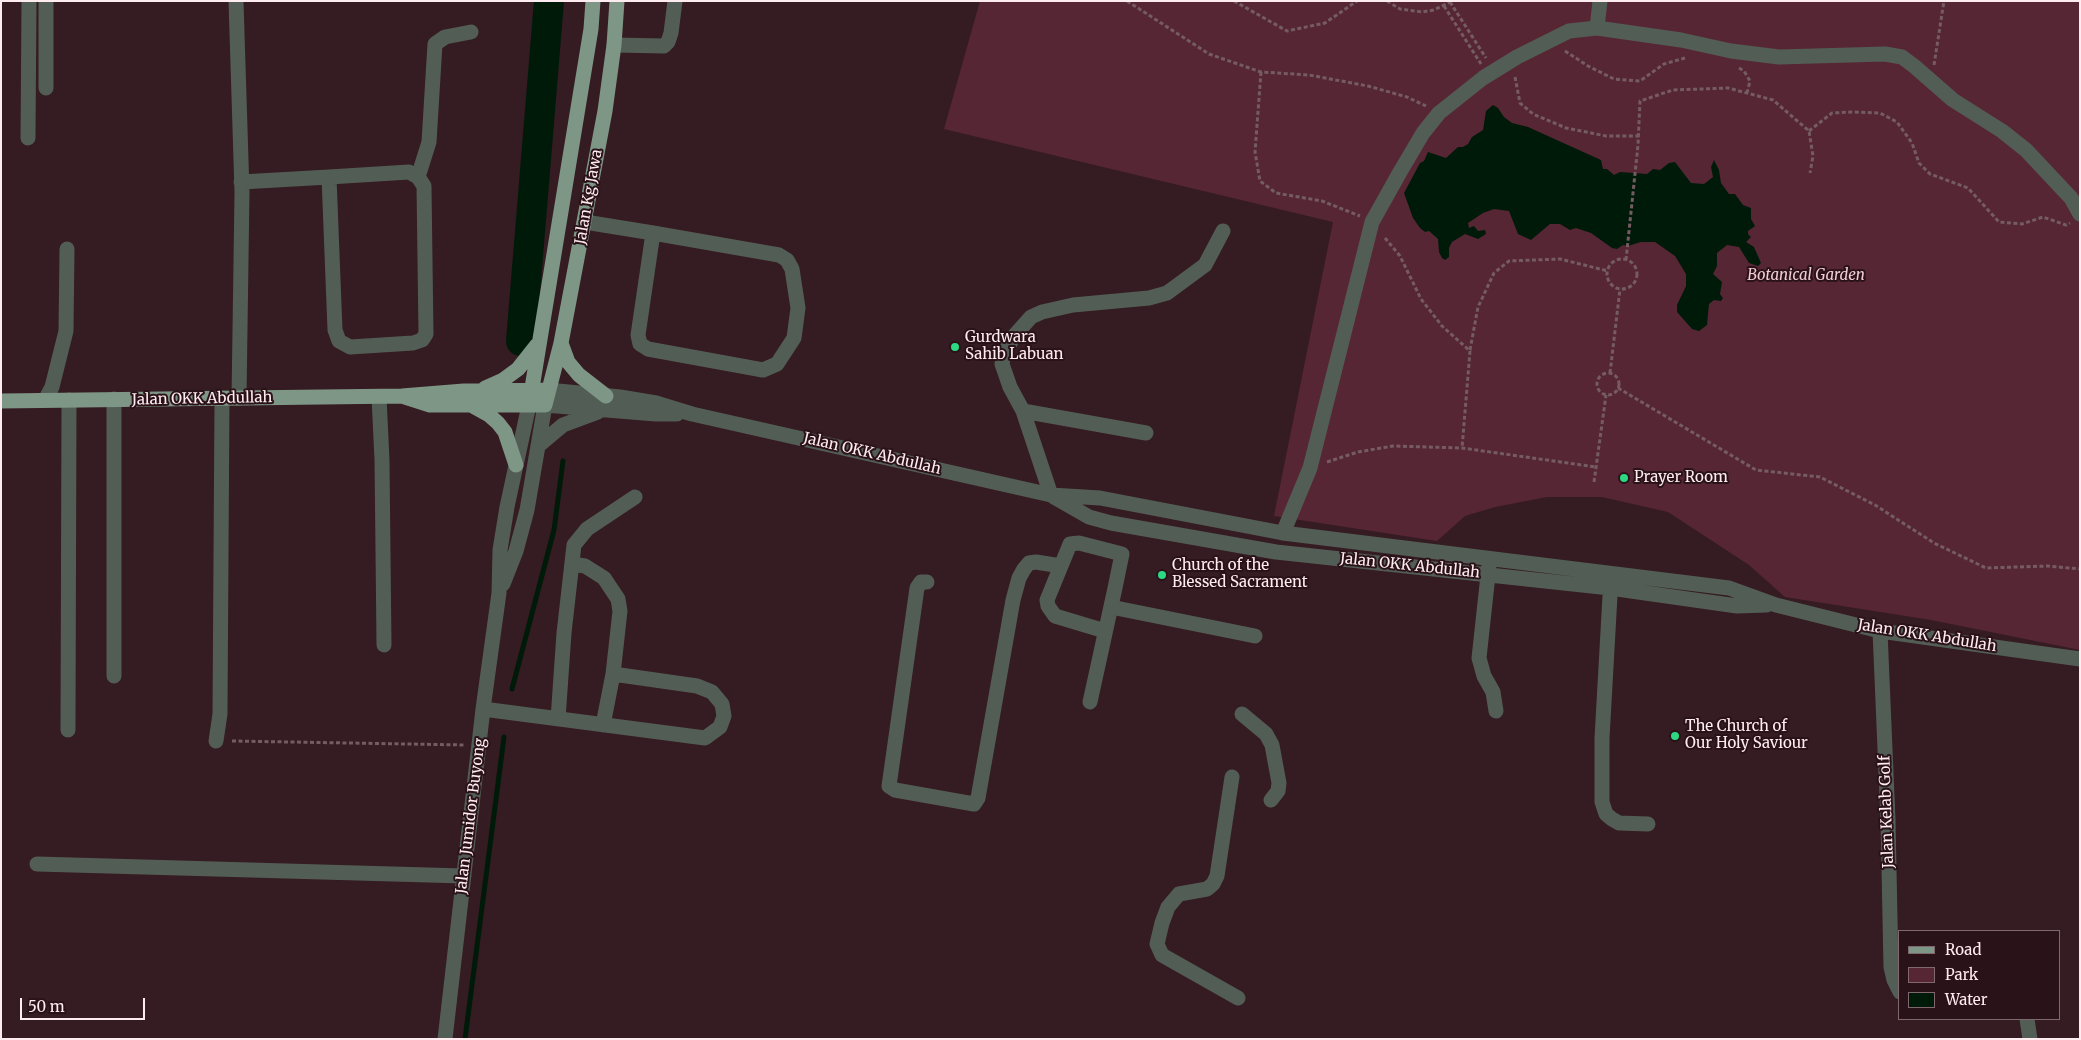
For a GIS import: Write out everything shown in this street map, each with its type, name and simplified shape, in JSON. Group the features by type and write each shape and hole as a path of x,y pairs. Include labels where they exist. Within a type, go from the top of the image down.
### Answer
{"main road":[{"name":"Jalan Kg Jawa","path":"530,397 592,29 593,1"},
{"name":"Jalan Kg Jawa","path":"547,397 561,343 605,111 614,45 617,1"},
{"path":"479,391 503,380 518,370 538,343"},
{"path":"561,343 568,362 605,403"},
{"name":"Jalan OKK Abdullah","path":"1,401 379,397 479,391 530,397"},
{"name":"Jalan OKK Abdullah","path":"402,396 430,405 470,404 530,397 547,397"},
{"path":"470,404 489,415 505,432 516,465"}],"street":[{"path":"28,138 29,1"},
{"path":"46,1 46,88"},
{"path":"236,1 242,182 239,398"},
{"path":"614,45 664,46 668,42 671,33 675,1"},
{"path":"1597,28 1600,1"},
{"path":"1283,533 1310,468 1372,222 1423,133 1439,113 1491,73 1514,58 1569,31 1597,28 1779,57 1885,54 1902,57 1953,100 2002,131 2026,150 2070,198 2076,217"},
{"path":"418,177 429,142 435,44 444,37 471,32"},
{"path":"242,182 409,172 418,177 424,186 426,334 422,340 413,343 350,347 338,341 334,330 329,177"},
{"path":"585,222 653,233 778,255 787,260 792,269 798,308 794,338 776,364 763,370 648,349 640,344 638,334 653,233"},
{"path":"1051,495 1023,411 1010,387 1002,364 1004,353 1015,335 1031,317 1042,312 1073,305 1149,298 1167,292 1205,265 1223,230"},
{"path":"45,400 52,387 66,331 67,249"},
{"path":"379,397 382,460 384,645"},
{"name":"Jalan Jumidor Buyong","path":"445,1039 483,709 499,593 500,550 530,397"},
{"name":"Jalan Jumidor Buyong","path":"499,593 516,552 527,510 547,397"},
{"name":"Jalan OKK Abdullah","path":"547,397 605,403 656,404 692,414 1051,495 1100,498 1283,533 1491,557 1729,588 1776,605 1880,631 2080,659"},
{"path":"216,740 220,714 222,398"},
{"path":"114,399 114,676"},
{"path":"68,730 70,400"},
{"path":"538,446 563,426 605,403"},
{"path":"1023,411 1146,433"},
{"name":"Jalan OKK Abdullah","path":"1051,495 1089,517 1111,523 1276,552 1610,588 1736,606 1776,605"},
{"path":"558,719 564,633 574,545 587,529 635,498"},
{"path":"1103,549 1117,502"},
{"path":"1080,543 1089,517"},
{"path":"1090,702 1122,554 1080,543 1070,544 1047,600 1050,611 1062,619 1105,631"},
{"path":"1491,557 1479,658 1481,668 1493,692 1496,711"},
{"path":"927,582 921,582 917,588 889,786 895,790 974,804 978,798 1013,600 1019,578 1029,563 1036,562 1061,566"},
{"path":"572,564 585,566 604,578 618,599 620,622 613,674 603,725"},
{"path":"1612,572 1602,738 1602,802 1606,814 1612,819 1619,822 1648,824"},
{"path":"1111,607 1255,636"},
{"name":"Jalan Kelab Golf","path":"1880,631 1888,820 1891,967 1898,988"},
{"path":"483,709 705,738 720,727 724,716 722,704 712,692 697,686 613,674"},
{"path":"1242,714 1266,734 1272,745 1278,791 1271,800"},
{"path":"1232,777 1217,876 1213,884 1207,889 1179,894 1168,906 1157,944 1162,955 1238,998"},
{"path":"37,864 464,876"},
{"path":"2027,1020 2030,1039"}],"path":[{"path":"1128,1 1209,54 1260,72 1309,75 1368,86 1407,98 1439,113"},
{"path":"1234,1 1286,31 1326,22 1357,1"},
{"path":"1387,1 1400,9 1411,12 1434,10 1450,2 1491,73"},
{"path":"1931,80 1944,1"},
{"path":"1444,6 1491,73"},
{"path":"1554,38 1565,51 1614,79 1640,81 1664,64 1684,58 1693,58"},
{"path":"1514,58 1520,103 1533,114 1566,128 1606,136 1639,136"},
{"path":"1736,66 1744,71 1750,82 1746,93"},
{"path":"1626,260 1639,136 1640,102 1673,90 1728,88 1773,100 1809,131 1813,156 1810,174"},
{"path":"1809,131 1832,114 1852,112 1880,113 1897,122 1912,143 1919,163 1930,174 1968,188 1999,222 2022,224 2044,217 2066,225 2076,217"},
{"path":"1470,351 1478,307 1494,273 1509,261 1560,259 1608,271"},
{"path":"1626,260 1634,265 1637,270 1636,280 1630,288 1615,288 1609,281 1608,271 1612,263 1626,260"},
{"path":"1610,373 1620,289"},
{"path":"1610,373 1618,378 1618,388 1611,395 1606,395 1601,393 1597,385 1600,376 1610,373"},
{"path":"1618,388 1756,470 1820,477 1875,505 1934,543 1986,568 2048,566 2080,569"},
{"path":"1594,482 1606,395"},
{"path":"1310,468 1358,452 1392,446 1462,448 1596,467"},
{"path":"216,740 480,745"}],"green space":[{"name":"Botanical Garden","path":"980,1 2080,1 2080,650 1931,620 1785,597 1749,565 1668,512 1602,497 1547,497 1495,507 1465,516 1437,541 1274,516 1333,222 944,129"}],"water":[{"path":"1493,105 1512,123 1528,127 1601,160 1603,169 1607,169 1614,175 1620,172 1647,174 1653,169 1660,170 1669,163 1675,162 1691,183 1704,184 1713,177 1711,167 1714,160 1719,170 1721,183 1729,194 1735,194 1743,205 1751,208 1751,219 1755,226 1748,231 1751,237 1746,242 1754,247 1761,263 1758,266 1749,263 1739,247 1727,245 1717,253 1717,266 1713,274 1722,282 1720,294 1723,298 1721,301 1714,300 1709,304 1707,325 1699,331 1692,329 1677,312 1677,305 1686,286 1686,274 1675,256 1655,242 1623,245 1617,249 1612,248 1591,233 1576,228 1570,230 1560,224 1550,224 1531,240 1518,234 1509,211 1494,209 1483,213 1468,223 1469,228 1474,226 1478,231 1485,230 1486,234 1478,239 1465,234 1452,242 1449,248 1449,257 1445,260 1439,252 1438,239 1429,231 1425,232 1420,228 1413,218 1404,193 1428,152 1446,158 1458,147 1468,144 1472,137 1483,130 1486,111"}],"waterway":[{"path":"521,341 549,1"},
{"path":"512,689 554,530 563,461"},
{"path":"465,1039 504,737"}],"place":[{"name":"Gurdwara Sahib Labuan","path":"955,347"},
{"name":"Prayer Room","path":"1624,478"},
{"name":"Church of the Blessed Sacrament","path":"1162,575"},
{"name":"The Church of Our Holy Saviour","path":"1675,736"}]}
